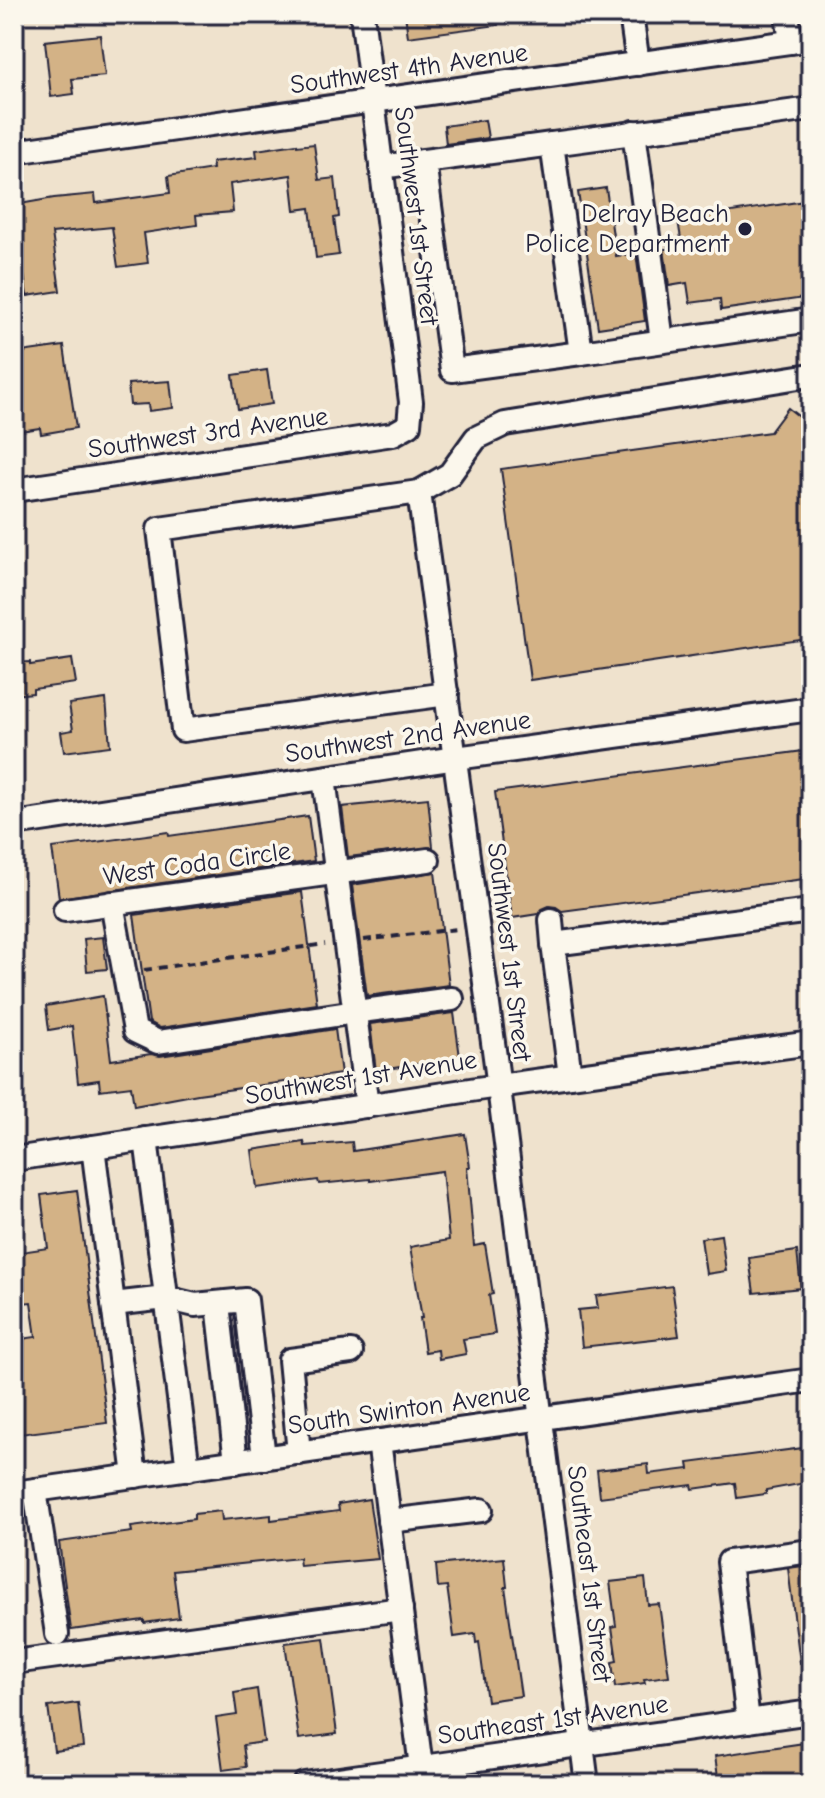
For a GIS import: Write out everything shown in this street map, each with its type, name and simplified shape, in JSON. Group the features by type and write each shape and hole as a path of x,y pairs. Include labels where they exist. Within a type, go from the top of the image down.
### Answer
{"street":[{"name":"Southwest 1st Street","path":"362,14 411,402 409,425"},
{"path":"631,14 638,64"},
{"path":"787,14 801,41"},
{"name":"Southwest 4th Avenue","path":"14,152 801,41"},
{"path":"381,167 811,109"},
{"path":"634,132 662,341"},
{"path":"552,144 581,353"},
{"path":"424,161 452,370 811,320"},
{"path":"447,694 183,730 159,529 419,492 450,474 476,438 505,424 811,375"},
{"name":"Southwest 3rd Avenue","path":"14,490 393,434 409,425"},
{"name":"Southwest 1st Street","path":"419,492 541,1419"},
{"name":"Southwest 2nd Avenue","path":"14,824 811,709"},
{"path":"324,778 367,1106"},
{"name":"West Coda Circle","path":"65,910 428,860"},
{"path":"112,903 135,1031 158,1042 452,999"},
{"path":"553,944 811,911"},
{"path":"551,920 570,1076"},
{"name":"Southwest 1st Avenue","path":"14,1154 93,1147 811,1043"},
{"path":"146,1139 188,1469"},
{"path":"93,1147 135,1476"},
{"path":"113,1304 166,1298 195,1305 246,1300 264,1458"},
{"path":"218,1304 236,1462"},
{"path":"299,1453 290,1360 351,1352"},
{"name":"South Swinton Avenue","path":"24,1492 811,1380"},
{"name":"Southeast 1st Street","path":"541,1419 587,1784"},
{"path":"379,1441 421,1767"},
{"path":"24,1492 57,1634"},
{"path":"389,1521 481,1510"},
{"path":"748,1721 729,1562 811,1551"},
{"path":"14,1662 401,1609"},
{"name":"Southeast 1st Avenue","path":"304,1784 811,1712"}],"path":[{"path":"356,941 457,929"},
{"path":"138,971 331,944"}],"building":[{"path":"405,14 497,14 498,25 408,37"},
{"path":"100,35 105,76 72,79 74,94 51,97 45,41"},
{"path":"485,120 488,138 446,144 444,126"},
{"path":"314,144 319,180 335,178 339,217 334,218 339,255 316,258 310,208 295,210 291,175 230,184 233,212 196,215 197,225 144,233 148,263 118,267 112,227 52,233 60,291 27,296 14,205 95,194 96,203 170,193 168,176 213,169 212,162 257,157 256,150"},
{"path":"606,188 616,256 636,253 645,321 598,328 578,192"},
{"name":"Delray Beach Police Department","path":"811,200 811,297 721,310 720,299 690,303 687,283 669,286 664,249 668,249 667,241 681,239 678,220"},
{"path":"64,346 76,428 41,434 40,428 14,432 14,353"},
{"path":"267,370 272,404 238,409 233,375"},
{"path":"170,381 173,408 149,411 148,404 130,405 128,384"},
{"path":"788,408 811,426 811,649 800,640 530,680 501,469 770,432"},
{"path":"72,659 76,683 14,695 14,663 30,662 30,665"},
{"path":"106,699 110,746 64,752 61,732 73,730 69,704"},
{"path":"811,750 811,878 562,911 549,906 538,914 512,918 495,792"},
{"path":"428,798 433,847 348,857 342,807"},
{"path":"308,816 314,861 59,898 52,848 168,832 169,836"},
{"path":"435,872 449,985 367,996 352,885"},
{"path":"302,892 317,1004 160,1028 149,1022 134,915"},
{"path":"103,937 107,969 87,971 84,939"},
{"path":"103,996 111,1060 151,1054 160,1056 335,1029 341,1074 134,1106 131,1086 100,1090 99,1080 78,1083 72,1026 49,1030 46,1006"},
{"path":"454,1013 460,1057 376,1071 370,1024"},
{"path":"465,1134 474,1246 485,1244 493,1294 489,1295 495,1334 463,1339 466,1354 439,1359 438,1350 425,1352 410,1247 449,1240 442,1171 370,1181 319,1184 318,1180 257,1188 252,1150 304,1142 305,1146 352,1142 353,1151"},
{"path":"77,1190 107,1423 20,1434 14,1390 14,1340 36,1337 31,1302 14,1304 14,1253 48,1248 41,1195"},
{"path":"721,1235 726,1271 706,1274 701,1238"},
{"path":"797,1251 801,1288 754,1293 749,1258"},
{"path":"672,1286 679,1336 582,1347 578,1310 598,1308 596,1296"},
{"path":"811,1447 811,1482 766,1490 766,1494 737,1498 735,1483 693,1489 692,1485 600,1497 597,1470 648,1464 649,1474 689,1469 688,1463"},
{"path":"369,1499 378,1559 300,1566 299,1558 173,1571 179,1618 71,1630 59,1542 132,1532 131,1527 194,1519 194,1514 221,1511 222,1520 271,1515 271,1520 339,1511 338,1504"},
{"path":"504,1558 505,1587 521,1696 487,1701 479,1642 476,1643 475,1634 454,1637 447,1586 438,1587 436,1565"},
{"path":"811,1565 811,1662 800,1663 788,1568"},
{"path":"645,1578 648,1605 659,1604 669,1676 615,1687 612,1662 617,1661 612,1627 616,1626 610,1582"},
{"path":"324,1638 337,1734 299,1739 285,1643"},
{"path":"257,1689 264,1742 243,1745 246,1767 223,1770 216,1718 237,1715 234,1693"},
{"path":"78,1703 83,1747 54,1751 48,1707"},
{"path":"811,1742 811,1784 719,1784 715,1756"}],"place":[{"name":"Delray Beach Police Department","path":"745,229"}]}
